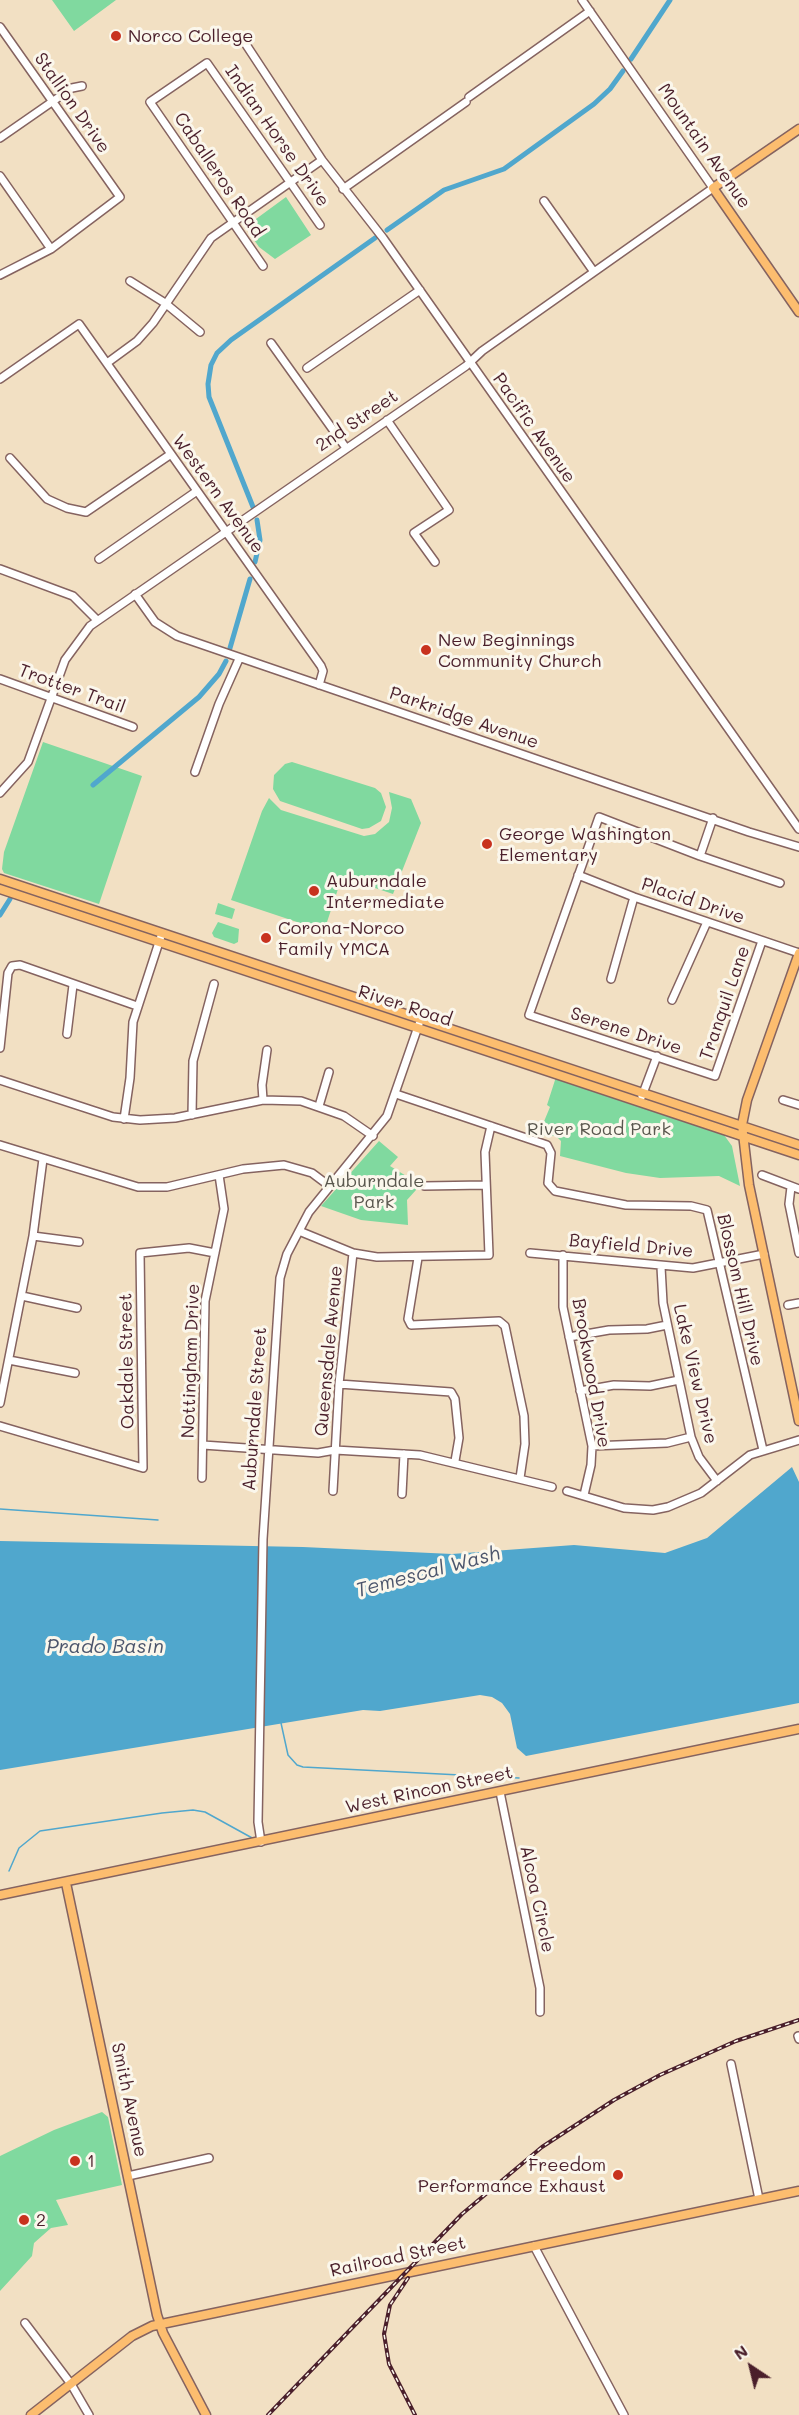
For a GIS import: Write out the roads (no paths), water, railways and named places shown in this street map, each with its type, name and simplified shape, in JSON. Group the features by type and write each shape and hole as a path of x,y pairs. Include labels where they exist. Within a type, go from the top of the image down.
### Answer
{"main road":[{"name":"2nd Street","path":"713,188 799,129"},
{"name":"Mountain Avenue","path":"713,188 799,312"},
{"name":"River Road","path":"0,879 160,938"},
{"name":"River Road","path":"0,889 160,938 420,1024 799,1155"},
{"path":"799,953 747,1100 742,1125 764,1254 799,1421"},
{"name":"River Road","path":"420,1024 644,1091 799,1145"},
{"name":"West Rincon Street","path":"0,1895 799,1729"},
{"name":"Smith Avenue","path":"66,1883 160,2324 206,2415"},
{"name":"Railroad Street","path":"31,2415 132,2336 160,2324 799,2191"}],"street":[{"name":"Mountain Avenue","path":"582,0 713,188"},
{"path":"343,189 590,11"},
{"name":"Stallion Drive","path":"0,27 120,197 51,249"},
{"name":"Pacific Avenue","path":"245,43 322,160 383,238 799,829"},
{"name":"Indian Horse Drive","path":"150,102 207,63 320,225"},
{"path":"0,138 72,88 82,86"},
{"name":"Caballeros Road","path":"150,102 263,266"},
{"path":"107,363 137,342 153,323 211,238 322,160"},
{"path":"0,176 51,249 0,275"},
{"name":"2nd Street","path":"0,793 27,762 70,649 97,620 470,362 713,188"},
{"path":"544,201 594,272"},
{"path":"130,281 165,303 200,332"},
{"path":"307,368 420,290"},
{"name":"Western Avenue","path":"0,379 79,324 321,666 323,671 319,685"},
{"path":"271,343 346,448"},
{"path":"387,420 449,510 414,533 435,562"},
{"path":"10,458 47,499 67,508 86,512 171,454"},
{"path":"99,559 197,491"},
{"path":"0,569 73,596 97,620"},
{"name":"Parkridge Avenue","path":"135,594 155,622 170,633 799,847"},
{"path":"195,772 236,657"},
{"name":"Trotter Trail","path":"0,679 134,727"},
{"path":"578,875 599,817 700,856 780,883"},
{"path":"700,856 713,818"},
{"name":"Placid Drive","path":"578,875 634,897 799,953"},
{"name":"Serene Drive","path":"578,875 528,1015 715,1076"},
{"path":"611,979 634,897"},
{"path":"672,1000 707,922"},
{"path":"124,1119 130,1078 131,1035 137,1006 160,938"},
{"name":"Tranquil Lane","path":"715,1076 762,941"},
{"path":"0,1048 8,973 12,966 20,965 137,1006"},
{"path":"192,1115 193,1061 214,984"},
{"path":"67,1034 73,985"},
{"name":"Auburndale Street","path":"261,1842 258,1822 259,1729 267,1450 278,1286 284,1262 299,1231 328,1185 373,1136 387,1116 420,1024"},
{"path":"264,1100 262,1085 267,1050"},
{"path":"639,1101 657,1056"},
{"path":"319,1106 329,1072"},
{"path":"0,1080 124,1119 157,1120 282,1098 319,1106 344,1116 373,1136"},
{"name":"Blossom Hill Drive","path":"396,1094 546,1145 551,1153 549,1184 555,1191 626,1205 706,1209 721,1264 762,1450"},
{"path":"783,1100 799,1105"},
{"path":"299,1231 353,1253 377,1257 489,1255 485,1152 491,1126"},
{"path":"0,1145 138,1187 167,1187 243,1169 284,1165 312,1173 328,1185"},
{"path":"0,1403 33,1236 42,1159"},
{"name":"Nottingham Drive","path":"202,1478 205,1301 207,1280 224,1209 219,1175"},
{"path":"762,1175 799,1189"},
{"path":"424,1186 485,1185"},
{"path":"791,1187 789,1204 799,1253"},
{"path":"33,1236 79,1242"},
{"name":"Oakdale Street","path":"0,1426 143,1468 140,1253 189,1248 215,1253"},
{"name":"Queensdale Avenue","path":"333,1491 339,1384 353,1253"},
{"name":"Bayfield Drive","path":"530,1253 661,1267 693,1268 764,1254"},
{"name":"Brookwood Drive","path":"563,1255 562,1299 592,1446 591,1466 584,1495"},
{"path":"418,1258 408,1319 411,1324 499,1322 505,1326 524,1416 525,1444 520,1478"},
{"name":"Lake View Drive","path":"661,1267 660,1282 667,1326 691,1437 699,1457 717,1481"},
{"path":"22,1296 77,1308"},
{"path":"788,1305 799,1303"},
{"path":"569,1337 609,1330 667,1326"},
{"path":"9,1360 75,1373"},
{"path":"580,1390 614,1385 650,1386 679,1380"},
{"path":"339,1384 451,1392 458,1427 455,1461"},
{"path":"592,1446 667,1443 691,1437"},
{"path":"567,1491 614,1505 653,1510 682,1502 717,1481 739,1462 762,1450 799,1440"},
{"path":"203,1445 318,1453 335,1450 404,1454 455,1461 552,1486"},
{"path":"402,1494 404,1454"},
{"name":"Alcoa Circle","path":"500,1792 540,1988 540,2012"},
{"path":"731,2064 759,2199"},
{"path":"128,2176 209,2158"},
{"path":"534,2246 624,2415"},
{"path":"25,2323 71,2384 89,2415"}],"water":[{"name":"Prado Basin","path":"792,1467 799,1482 799,1703 526,1756 517,1748 510,1714 502,1703 492,1697 480,1695 380,1711 363,1710 0,1770 0,1541 303,1547 452,1554 574,1545 665,1553 707,1538"}],"waterway":[{"path":"631,59 670,0"},
{"path":"387,230 444,190 504,169 594,104 610,89 623,71"},
{"path":"253,507 209,397 208,384 211,365 217,353 231,340 375,238"},
{"path":"255,562 260,540 257,520"},
{"path":"230,648 250,579"},
{"path":"93,785 199,697 219,674 226,661"},
{"path":"0,915 10,899"},
{"path":"0,1509 158,1520"},
{"path":"281,1723 288,1755 297,1765 303,1767 519,1778"},
{"path":"9,1871 19,1848 40,1831 162,1813 193,1810 205,1812 254,1839"}],"railway":[{"path":"268,2415 462,2214 542,2147 614,2100 660,2075 736,2041 799,2020"},
{"path":"408,2278 390,2305 384,2334 389,2364 415,2415"}],"place":[{"name":"Norco College","path":"116,36"},
{"name":"New Beginnings Community Church","path":"426,650"},
{"name":"George Washington Elementary","path":"487,844"},
{"name":"Auburndale Intermediate","path":"314,891"},
{"name":"Corona-Norco Family YMCA","path":"266,938"},
{"name":"1","path":"75,2161"},
{"name":"Freedom Performance Exhaust","path":"618,2175"},
{"name":"2","path":"24,2220"}],"park label":[{"name":"River Road Park","path":"599,1129"},
{"name":"Auburndale Park","path":"374,1191"}],"water label":[{"name":"Temescal Wash","path":"428,1572"}]}
